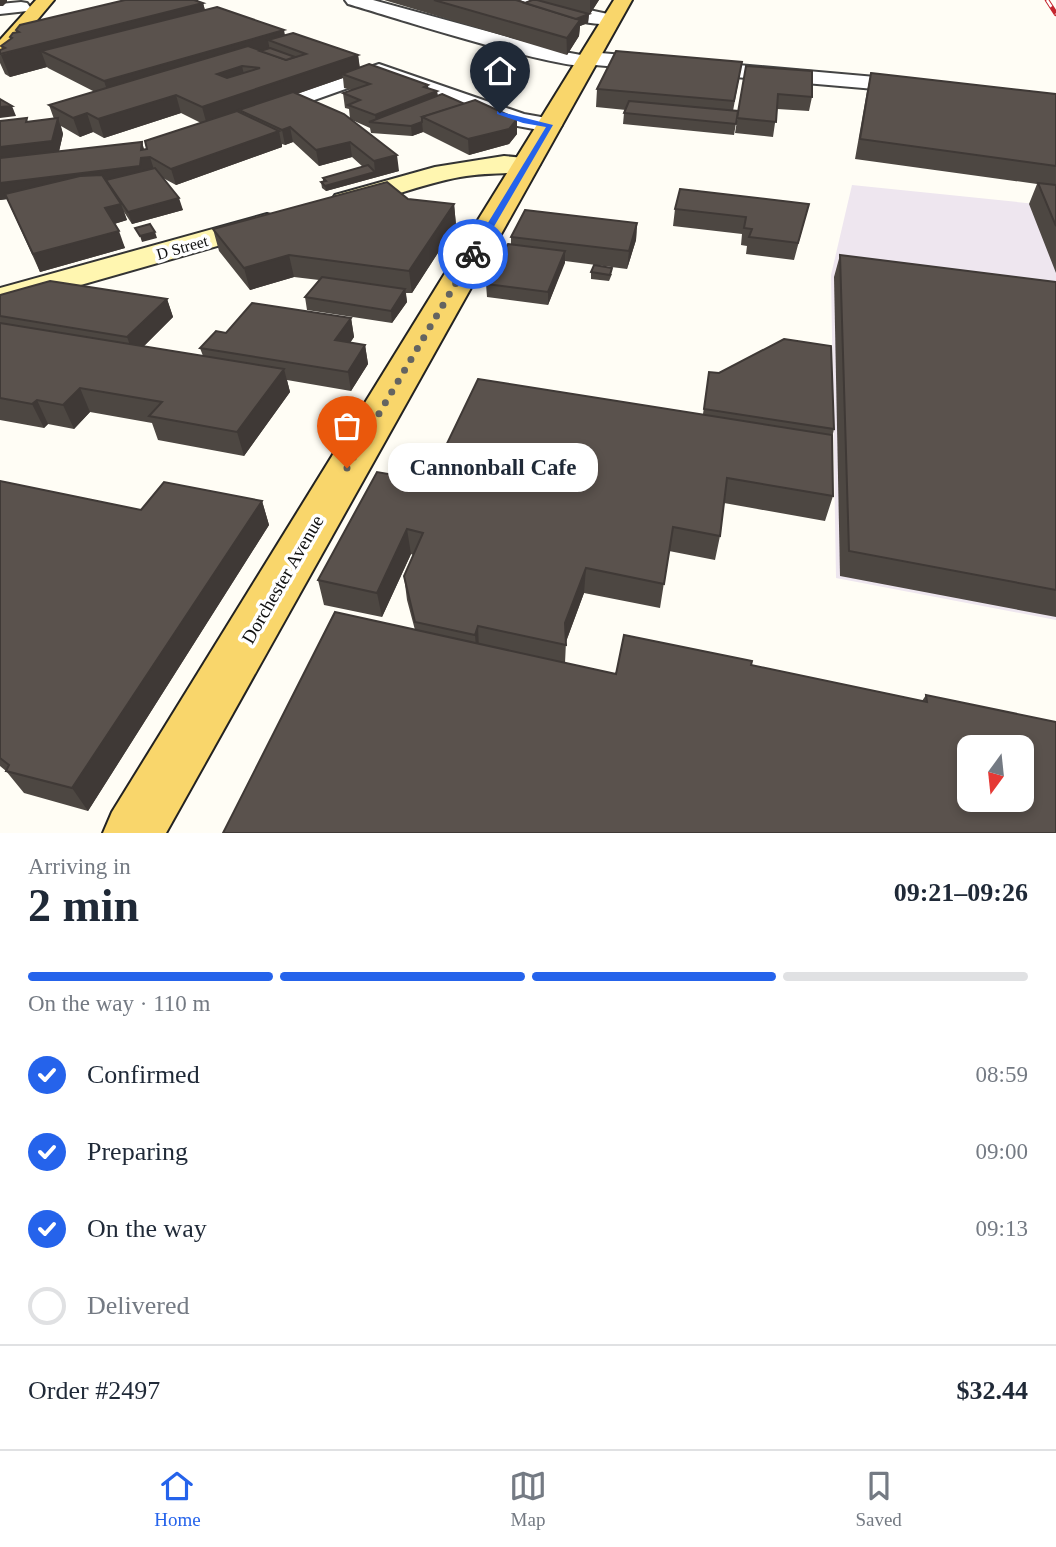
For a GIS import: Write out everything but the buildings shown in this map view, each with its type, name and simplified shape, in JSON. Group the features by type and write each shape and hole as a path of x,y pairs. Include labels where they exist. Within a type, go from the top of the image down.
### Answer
{"main road":[{"path":"0,52 46,0"},
{"name":"Dorchester Avenue","path":"133,833 623,0"},
{"path":"0,30 24,4"},
{"name":"D Street","path":"0,298 466,167 497,163 527,164"}],"street":[{"path":"354,0 563,59 943,88"},
{"path":"523,0 611,20"},
{"path":"0,9 24,4"},
{"path":"354,61 520,120 550,125"},
{"path":"225,123 380,70"}],"shaded area":[{"path":"852,185 1056,206 1056,620 836,578 831,275"}],"railway":[{"path":"1047,0 1056,14"}],"way so far":[{"path":"347,468 473,254"}],"place":[{"name":"Cannonball Cafe","path":"347,468"}],"route":[{"path":"473,254 550,125 526,122 500,113"}]}
